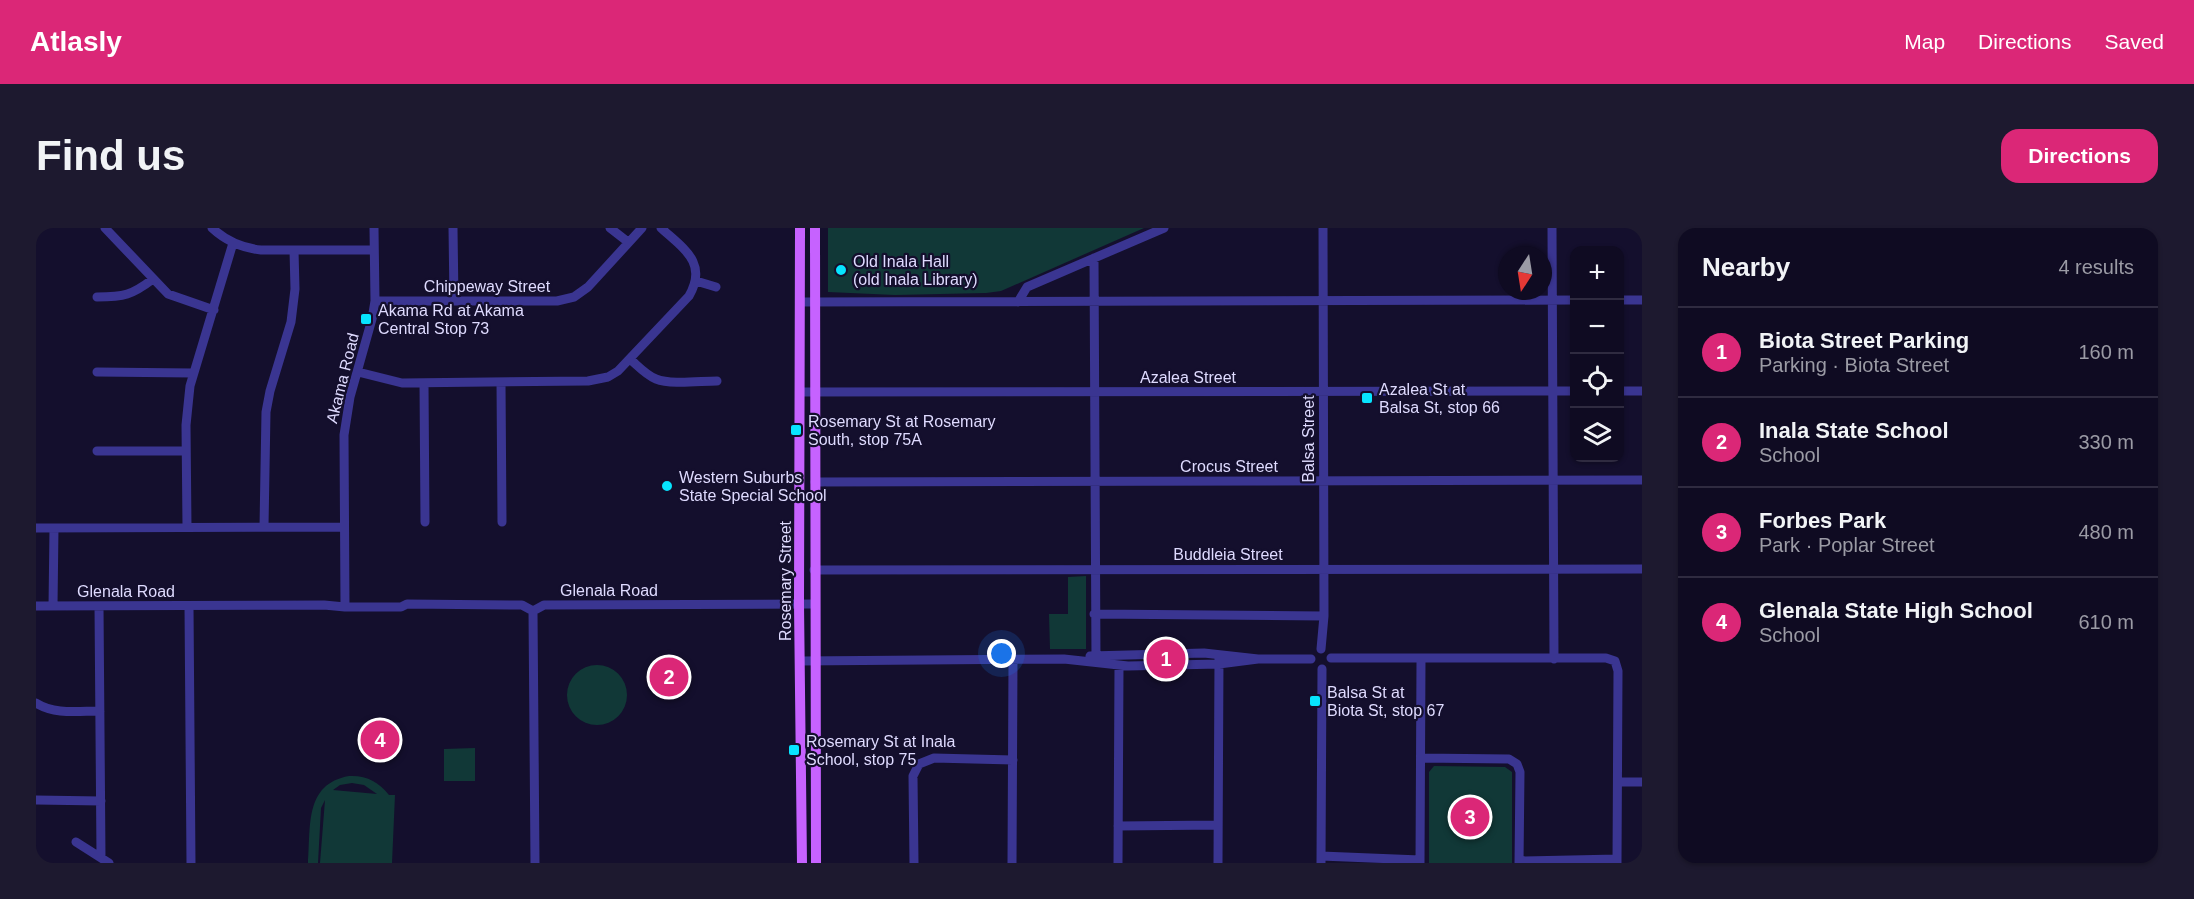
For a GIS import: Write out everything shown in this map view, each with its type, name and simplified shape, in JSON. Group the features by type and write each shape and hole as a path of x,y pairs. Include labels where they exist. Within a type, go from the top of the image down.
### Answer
{"main road":[{"name":"Rosemary Street","path":"800,228 799,604 802,863"},
{"name":"Rosemary Street","path":"815,228 816,863"}],"street":[{"path":"105,228 168,294 214,310"},
{"path":"212,228 233,243 261,250 374,250"},
{"name":"Akama Road","path":"345,605 344,435 346,415 369,335 375,301 374,228"},
{"path":"453,228 454,301"},
{"path":"610,228 628,243"},
{"name":"Chippeway Street","path":"375,301 557,301 573,297 588,287 642,228"},
{"path":"358,372 391,381 424,383 598,380 618,371 689,296 696,281 695,265 691,256 661,228"},
{"path":"1018,302 1027,287 1164,228"},
{"name":"Balsa Street","path":"1321,649 1324,616 1323,228"},
{"path":"1552,228 1554,659"},
{"path":"187,527 187,414 193,373 233,243"},
{"path":"264,527 266,412 291,322 295,289 294,250"},
{"path":"1094,258 1095,659"},
{"path":"97,297 132,294 153,279"},
{"path":"696,281 716,287"},
{"path":"1032,302 1035,283"},
{"path":"801,302 1570,300"},
{"path":"1624,300 1642,300"},
{"path":"630,358 648,375 657,380 717,381"},
{"path":"97,372 193,373"},
{"path":"501,382 502,522"},
{"path":"424,383 425,522"},
{"name":"Azalea Street","path":"801,392 1570,391"},
{"path":"1624,391 1642,391"},
{"path":"97,451 186,451"},
{"name":"Crocus Street","path":"815,482 1642,480"},
{"path":"36,528 344,527"},
{"path":"53,606 54,528"},
{"name":"Buddleia Street","path":"814,570 1642,569"},
{"name":"Glenala Road","path":"36,606 345,605 400,601 407,604 522,605 533,611 544,605 814,604"},
{"path":"99,606 100,857"},
{"path":"189,606 191,863"},
{"path":"533,611 535,863"},
{"path":"1094,614 1324,616"},
{"path":"1321,649 1329,653 1331,658 1328,667 1322,669 1316,668 1311,659 1315,651 1321,649"},
{"path":"800,661 1095,659 1130,654 1219,653 1257,659"},
{"path":"1218,863 1219,653"},
{"path":"1331,658 1421,660 1606,658 1614,661 1618,671 1617,861 1519,862 1520,772 1516,764 1509,759 1421,758"},
{"path":"1095,659 1119,666 1219,664 1257,659 1311,659"},
{"path":"1012,660 1012,863"},
{"path":"1322,669 1321,860 1420,861 1421,660"},
{"path":"1118,863 1119,666"},
{"path":"36,703 45,709 55,711 100,711"},
{"path":"914,863 914,776 919,764 934,758 1012,760"},
{"path":"1618,782 1642,782"},
{"path":"36,800 100,801"},
{"path":"1118,825 1218,825"},
{"path":"76,842 109,863"}],"green space":[{"path":"828,228 1144,228 1001,291 895,295 828,292"},
{"path":"1086,576 1086,649 1050,649 1049,614 1068,614 1068,577"},
{"path":"591,665 603,665 614,670 622,678 627,695 625,707 614,720 603,725 591,725 580,720 572,712 567,701 567,689 572,678 580,670"},
{"path":"475,748 475,781 444,781 444,749"},
{"path":"1434,766 1505,767 1512,772 1512,863 1429,863 1429,772"},
{"path":"349,776 366,778 381,786 389,795 395,795 392,863 320,863 325,800 321,808 318,863 308,863 313,809 324,788 334,781","holes":["352,783 364,785 377,794 333,790 340,785"]}],"place":[{"name":"Old Inala Hall (old Inala Library)","path":"841,270"},
{"name":"Akama Rd at Akama Central Stop 73","path":"366,319"},
{"name":"Azalea St at Balsa St, stop 66","path":"1367,398"},
{"name":"Rosemary St at Rosemary South, stop 75A","path":"796,430"},
{"name":"Western Suburbs State Special School","path":"667,486"},
{"name":"Biota Street Parking","path":"1166,659"},
{"name":"Inala State School","path":"669,677"},
{"name":"Balsa St at Biota St, stop 67","path":"1315,701"},
{"name":"Glenala State High School","path":"380,740"},
{"name":"Rosemary St at Inala School, stop 75","path":"794,750"},
{"name":"Forbes Park","path":"1470,817"}]}
